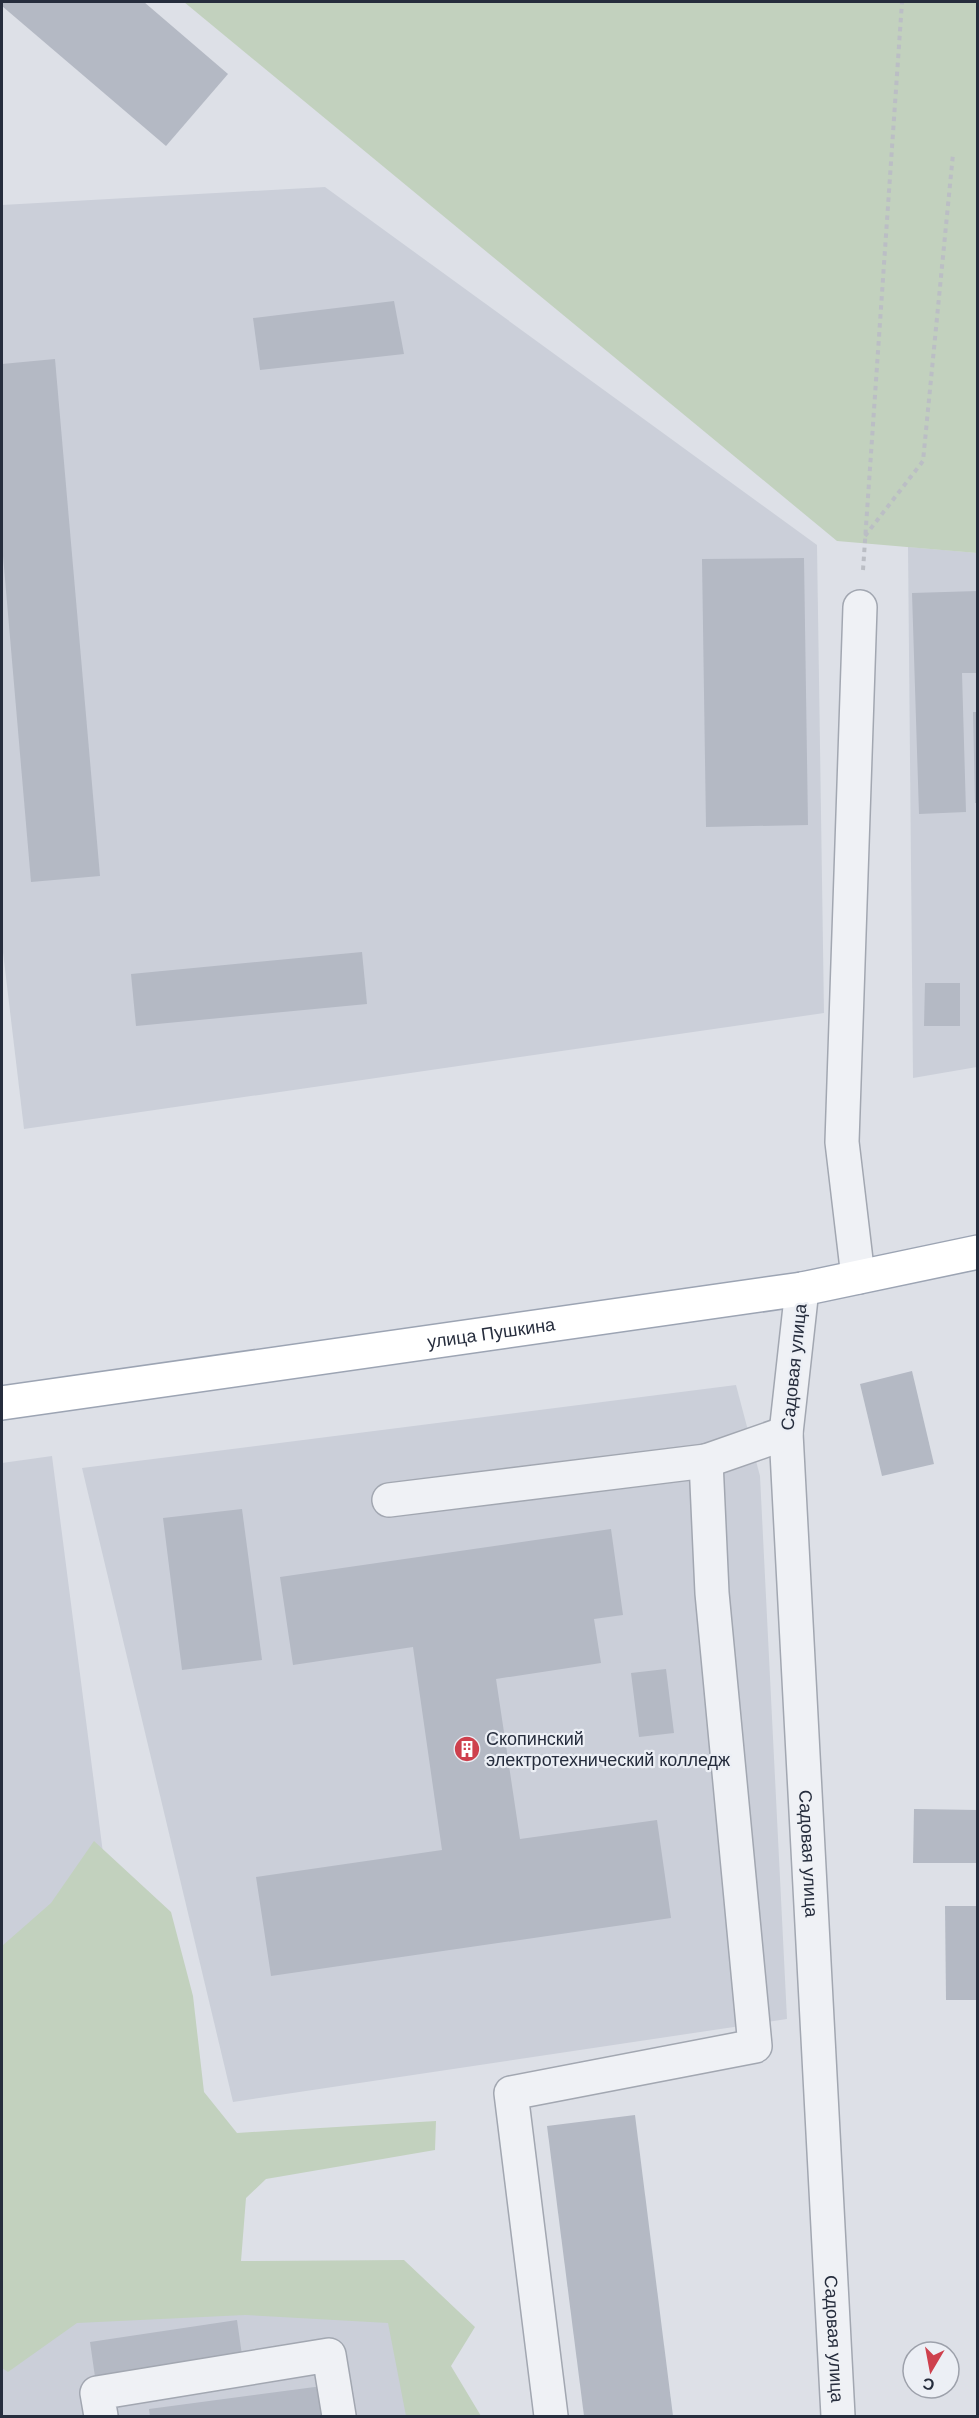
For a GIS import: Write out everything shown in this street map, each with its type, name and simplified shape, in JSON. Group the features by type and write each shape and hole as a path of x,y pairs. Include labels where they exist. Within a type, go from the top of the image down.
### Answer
{"main road":[{"name":"улица Пушкина","path":"2,1403 802,1289 978,1252"}],"street":[{"path":"858,1277 842,1142 860,607"},
{"name":"Садовая улица","path":"802,1289 786,1433 838,2416"},
{"path":"389,1500 706,1461 786,1433"},
{"path":"551,2416 511,2093 755,2046 712,1593 706,1461"},
{"path":"100,2416 97,2393 329,2355 339,2416"}],"path":[{"path":"860,607 902,2"},
{"path":"865,537 923,461 953,154"}],"shaded area":[{"path":"325,187 817,545 824,1013 24,1129 2,944 2,205"},
{"path":"908,547 978,553 977,1067 913,1078"},
{"path":"736,1385 760,1476 787,2019 233,2102 82,1468"},
{"path":"52,1456 162,2312 392,2285 411,2416 2,2416 2,1463"}],"green space":[{"path":"184,2 977,2 977,553 837,541"},
{"path":"94,1841 171,1912 193,1996 204,2092 237,2133 436,2121 435,2150 266,2179 246,2198 241,2261 404,2260 475,2327 451,2366 481,2416 406,2416 388,2323 245,2315 77,2323 8,2372 2,2368 2,1946 51,1903"}],"building":[{"path":"2,2 144,2 228,74 166,146 2,6"},
{"path":"394,301 404,354 260,370 253,318"},
{"path":"55,359 100,876 31,882 2,544 2,364"},
{"path":"804,558 808,825 706,827 702,559"},
{"path":"978,591 978,673 962,673 966,812 919,814 912,593"},
{"path":"973,712 978,712 978,803 975,803"},
{"path":"362,952 367,1004 136,1026 131,974"},
{"path":"925,983 960,983 960,1026 924,1026"},
{"path":"912,1371 934,1464 882,1476 860,1384"},
{"path":"242,1509 262,1660 182,1670 163,1518"},
{"name":"Скопинский электротехнический колледж","path":"611,1529 623,1615 594,1619 601,1663 496,1679 520,1839 657,1820 671,1918 271,1976 256,1877 442,1850 413,1647 293,1665 280,1577"},
{"path":"666,1669 674,1733 639,1737 631,1673"},
{"path":"914,1809 978,1810 978,1863 913,1863"},
{"path":"945,1906 978,1906 978,2000 946,2000"},
{"path":"635,2115 673,2416 584,2416 547,2126"},
{"path":"237,2320 242,2355 95,2377 90,2342"},
{"path":"330,2385 334,2416 150,2416 149,2409"}],"place":[{"name":"Скопинский электротехнический колледж","path":"467,1749"}]}
